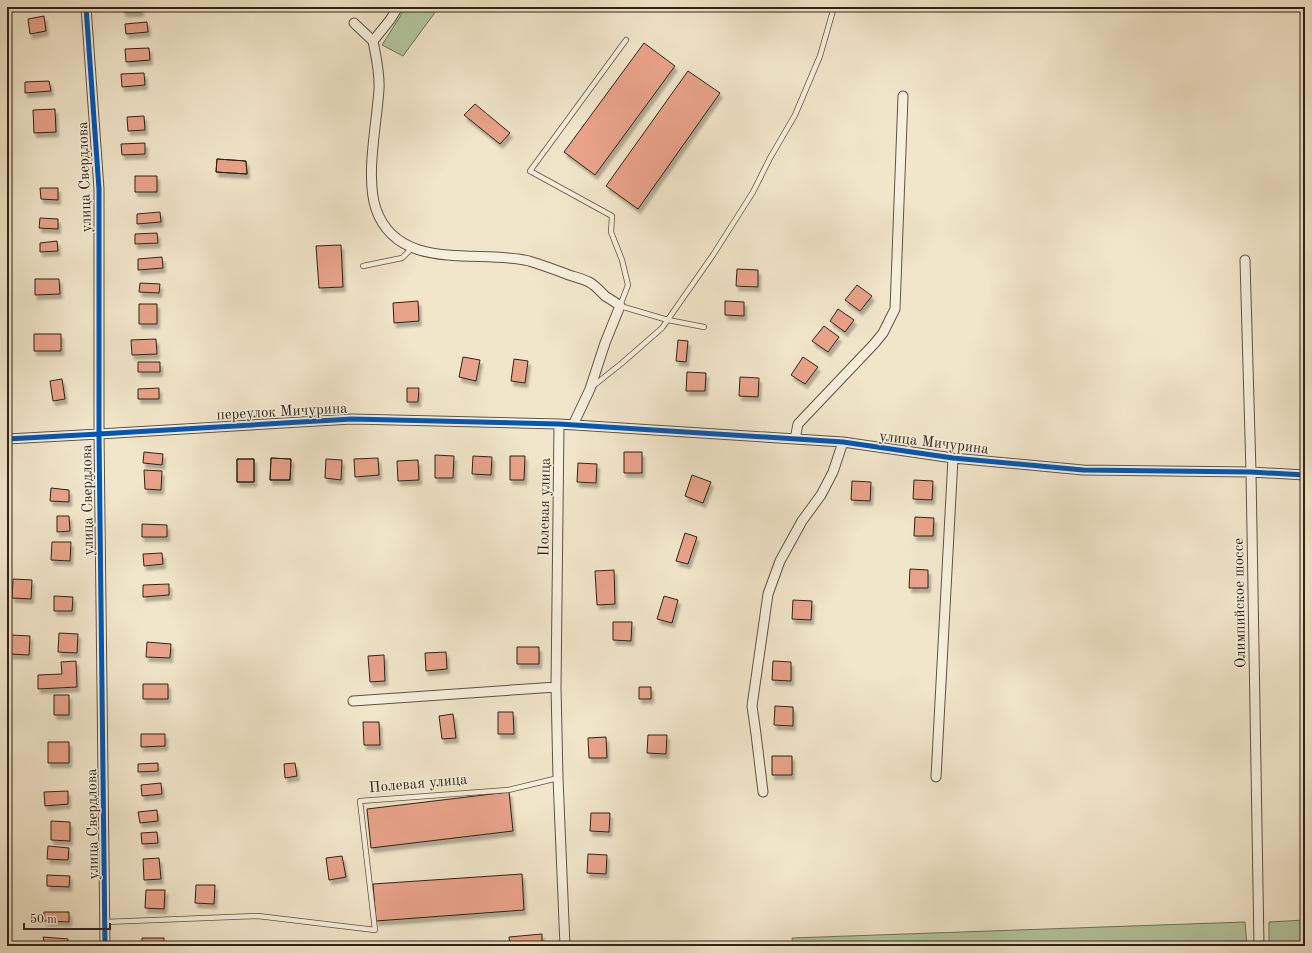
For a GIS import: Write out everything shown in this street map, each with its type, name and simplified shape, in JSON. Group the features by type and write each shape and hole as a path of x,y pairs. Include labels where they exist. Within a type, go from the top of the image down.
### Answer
{"street":[{"name":"улица Свердлова","path":"86,7 99,189 98,434 105,946"},
{"path":"373,41 390,20 398,7"},
{"path":"354,23 373,41 379,87 372,186 376,209 388,232 412,248 432,253 528,261 589,282 606,297 620,306 605,343 590,389 572,425"},
{"path":"795,439 798,424 874,344 883,333 895,309 903,96"},
{"name":"Олимпийское шоссе","path":"1245,260 1251,472 1258,946"},
{"name":"переулок Мичурина","path":"7,439 352,419 559,424"},
{"name":"улица Мичурина","path":"559,424 843,442 953,458 1083,470 1251,472 1305,475"},
{"name":"Полевая улица","path":"559,424 556,687 565,946"},
{"path":"763,792 752,706 768,594 780,561 802,521 821,494 833,472 843,442"},
{"path":"936,777 953,458"},
{"path":"353,701 556,687"}],"lane":[{"path":"590,389 662,328 713,255 753,192 770,158 795,115 820,56 834,7"},
{"path":"626,40 530,171 612,216 611,232 622,260 628,285 620,306 668,320 704,327"},
{"path":"364,266 402,258 412,248"},
{"name":"Полевая улица","path":"105,922 258,916 375,930 360,802 508,790 558,778"}],"green space":[{"path":"406,7 439,7 403,56 382,45"},
{"path":"1305,920 1305,946 1269,946 1269,922"},
{"path":"1245,922 1247,946 793,946 792,938"}],"building":[{"path":"123,7 141,7 141,12 123,12"},
{"path":"44,16 46,31 30,34 28,19"},
{"path":"147,22 148,32 126,34 125,24"},
{"path":"644,43 675,66 595,175 564,152"},
{"path":"149,48 150,60 126,62 125,49"},
{"path":"688,71 720,93 638,209 606,186"},
{"path":"144,73 145,85 122,87 121,74"},
{"path":"49,81 51,91 25,93 25,82"},
{"path":"475,104 510,133 500,144 464,115"},
{"path":"55,109 56,132 34,133 33,110"},
{"path":"144,116 145,130 128,131 127,117"},
{"path":"145,143 145,154 122,155 121,144"},
{"path":"217,159 246,161 247,174 216,172"},
{"path":"217,159 246,161 247,174 216,172"},
{"path":"135,176 157,176 157,192 135,192"},
{"path":"40,188 58,188 58,200 41,199"},
{"path":"160,212 161,222 137,224 137,214"},
{"path":"40,218 58,219 58,229 39,228"},
{"path":"157,233 158,243 135,244 135,234"},
{"path":"57,241 58,251 40,252 40,243"},
{"path":"341,245 343,287 319,288 316,246"},
{"path":"162,257 163,268 138,270 138,259"},
{"path":"737,269 758,270 758,287 736,286"},
{"path":"35,279 59,279 60,294 35,295"},
{"path":"140,283 160,284 159,293 139,292"},
{"path":"857,285 872,296 860,311 845,300"},
{"path":"418,301 419,321 394,323 393,303"},
{"path":"725,301 744,302 744,316 725,315"},
{"path":"139,304 157,304 157,324 139,324"},
{"path":"838,309 854,320 845,332 830,321"},
{"path":"824,326 839,337 828,352 812,341"},
{"path":"34,334 61,334 61,351 34,351"},
{"path":"156,339 157,354 132,355 131,340"},
{"path":"678,340 688,341 686,362 676,361"},
{"path":"463,357 480,360 476,381 459,377"},
{"path":"803,357 818,367 805,384 791,375"},
{"path":"514,359 528,361 525,383 511,381"},
{"path":"138,362 160,362 160,372 138,372"},
{"path":"687,372 706,373 705,391 686,391"},
{"path":"740,377 759,378 758,397 739,396"},
{"path":"62,379 65,399 53,401 50,381"},
{"path":"159,388 159,399 138,399 138,389"},
{"path":"407,388 419,388 418,402 407,402"},
{"path":"144,452 163,454 162,465 143,463"},
{"path":"624,452 642,452 642,473 624,473"},
{"path":"435,455 454,456 453,478 435,478"},
{"path":"473,456 492,457 491,475 472,474"},
{"path":"510,456 525,456 524,480 510,480"},
{"path":"271,458 291,459 290,480 270,480"},
{"path":"271,458 291,459 290,480 270,480"},
{"path":"378,458 379,475 355,477 354,459"},
{"path":"237,459 254,459 254,482 237,482"},
{"path":"237,459 254,459 254,482 237,482"},
{"path":"326,459 342,460 341,480 325,478"},
{"path":"418,460 419,480 398,481 397,461"},
{"path":"578,463 597,464 596,483 577,482"},
{"path":"144,470 162,471 161,490 145,489"},
{"path":"692,475 711,482 703,503 685,496"},
{"path":"914,480 933,481 932,500 913,499"},
{"path":"852,481 871,482 870,501 851,500"},
{"path":"51,488 69,490 69,502 50,501"},
{"path":"57,516 69,516 70,531 57,532"},
{"path":"915,517 934,518 933,536 914,536"},
{"path":"142,524 167,525 167,537 142,537"},
{"path":"685,533 697,537 688,564 676,561"},
{"path":"52,542 71,542 70,561 51,560"},
{"path":"162,553 163,564 144,566 143,554"},
{"path":"910,569 928,570 928,588 909,588"},
{"path":"614,570 615,604 597,605 595,571"},
{"path":"13,579 32,580 31,599 12,598"},
{"path":"169,584 169,595 143,597 143,585"},
{"path":"54,596 73,597 72,611 54,611"},
{"path":"664,596 678,600 672,623 657,619"},
{"path":"793,600 812,601 811,620 792,619"},
{"path":"613,622 632,622 631,641 613,640"},
{"path":"59,633 78,634 77,653 58,652"},
{"path":"11,635 30,636 29,655 10,654"},
{"path":"147,642 171,644 170,658 146,657"},
{"path":"517,647 539,647 539,664 517,664"},
{"path":"446,652 447,669 426,671 425,653"},
{"path":"384,655 385,681 370,682 368,656"},
{"path":"76,661 77,687 38,689 38,675 62,674 61,662"},
{"path":"773,661 791,662 791,681 772,680"},
{"path":"143,684 168,684 168,699 143,699"},
{"path":"639,687 651,687 651,699 639,699"},
{"path":"54,695 69,695 69,715 54,715"},
{"path":"775,706 793,707 793,726 774,725"},
{"path":"498,712 513,712 514,734 498,734"},
{"path":"453,714 456,738 442,739 439,716"},
{"path":"363,722 379,722 380,745 364,745"},
{"path":"141,734 165,734 165,746 141,747"},
{"path":"648,735 667,735 666,754 647,753"},
{"path":"606,737 607,758 589,758 588,738"},
{"path":"48,742 69,742 69,763 48,763"},
{"path":"772,756 792,756 792,775 772,775"},
{"path":"158,763 158,771 138,772 138,764"},
{"path":"295,763 297,776 285,778 284,764"},
{"path":"161,783 162,794 142,796 141,785"},
{"path":"68,791 68,804 45,806 44,792"},
{"path":"509,792 513,831 371,848 367,809"},
{"path":"157,810 158,821 140,823 138,812"},
{"path":"591,813 610,813 609,832 590,831"},
{"path":"51,821 70,822 70,841 51,840"},
{"path":"157,832 158,843 142,844 141,833"},
{"path":"48,846 69,848 68,860 47,859"},
{"path":"588,854 607,855 606,874 587,873"},
{"path":"342,856 346,877 329,880 326,858"},
{"path":"159,858 161,879 144,880 143,859"},
{"path":"522,874 524,910 376,921 373,884"},
{"path":"47,875 70,876 69,887 47,886"},
{"path":"196,885 215,885 214,904 195,903"},
{"path":"146,890 165,890 164,909 145,908"},
{"path":"44,912 69,912 69,922 44,921"},
{"path":"542,934 542,946 510,946 509,937"},
{"path":"43,937 68,939 67,946 45,946"},
{"path":"142,938 164,938 164,946 142,946"}],"cycle path":[{"path":"86,7 99,189 99,434 105,946"},
{"path":"7,439 352,419 559,424 843,442 953,458 1083,470 1251,472 1305,475"}]}
